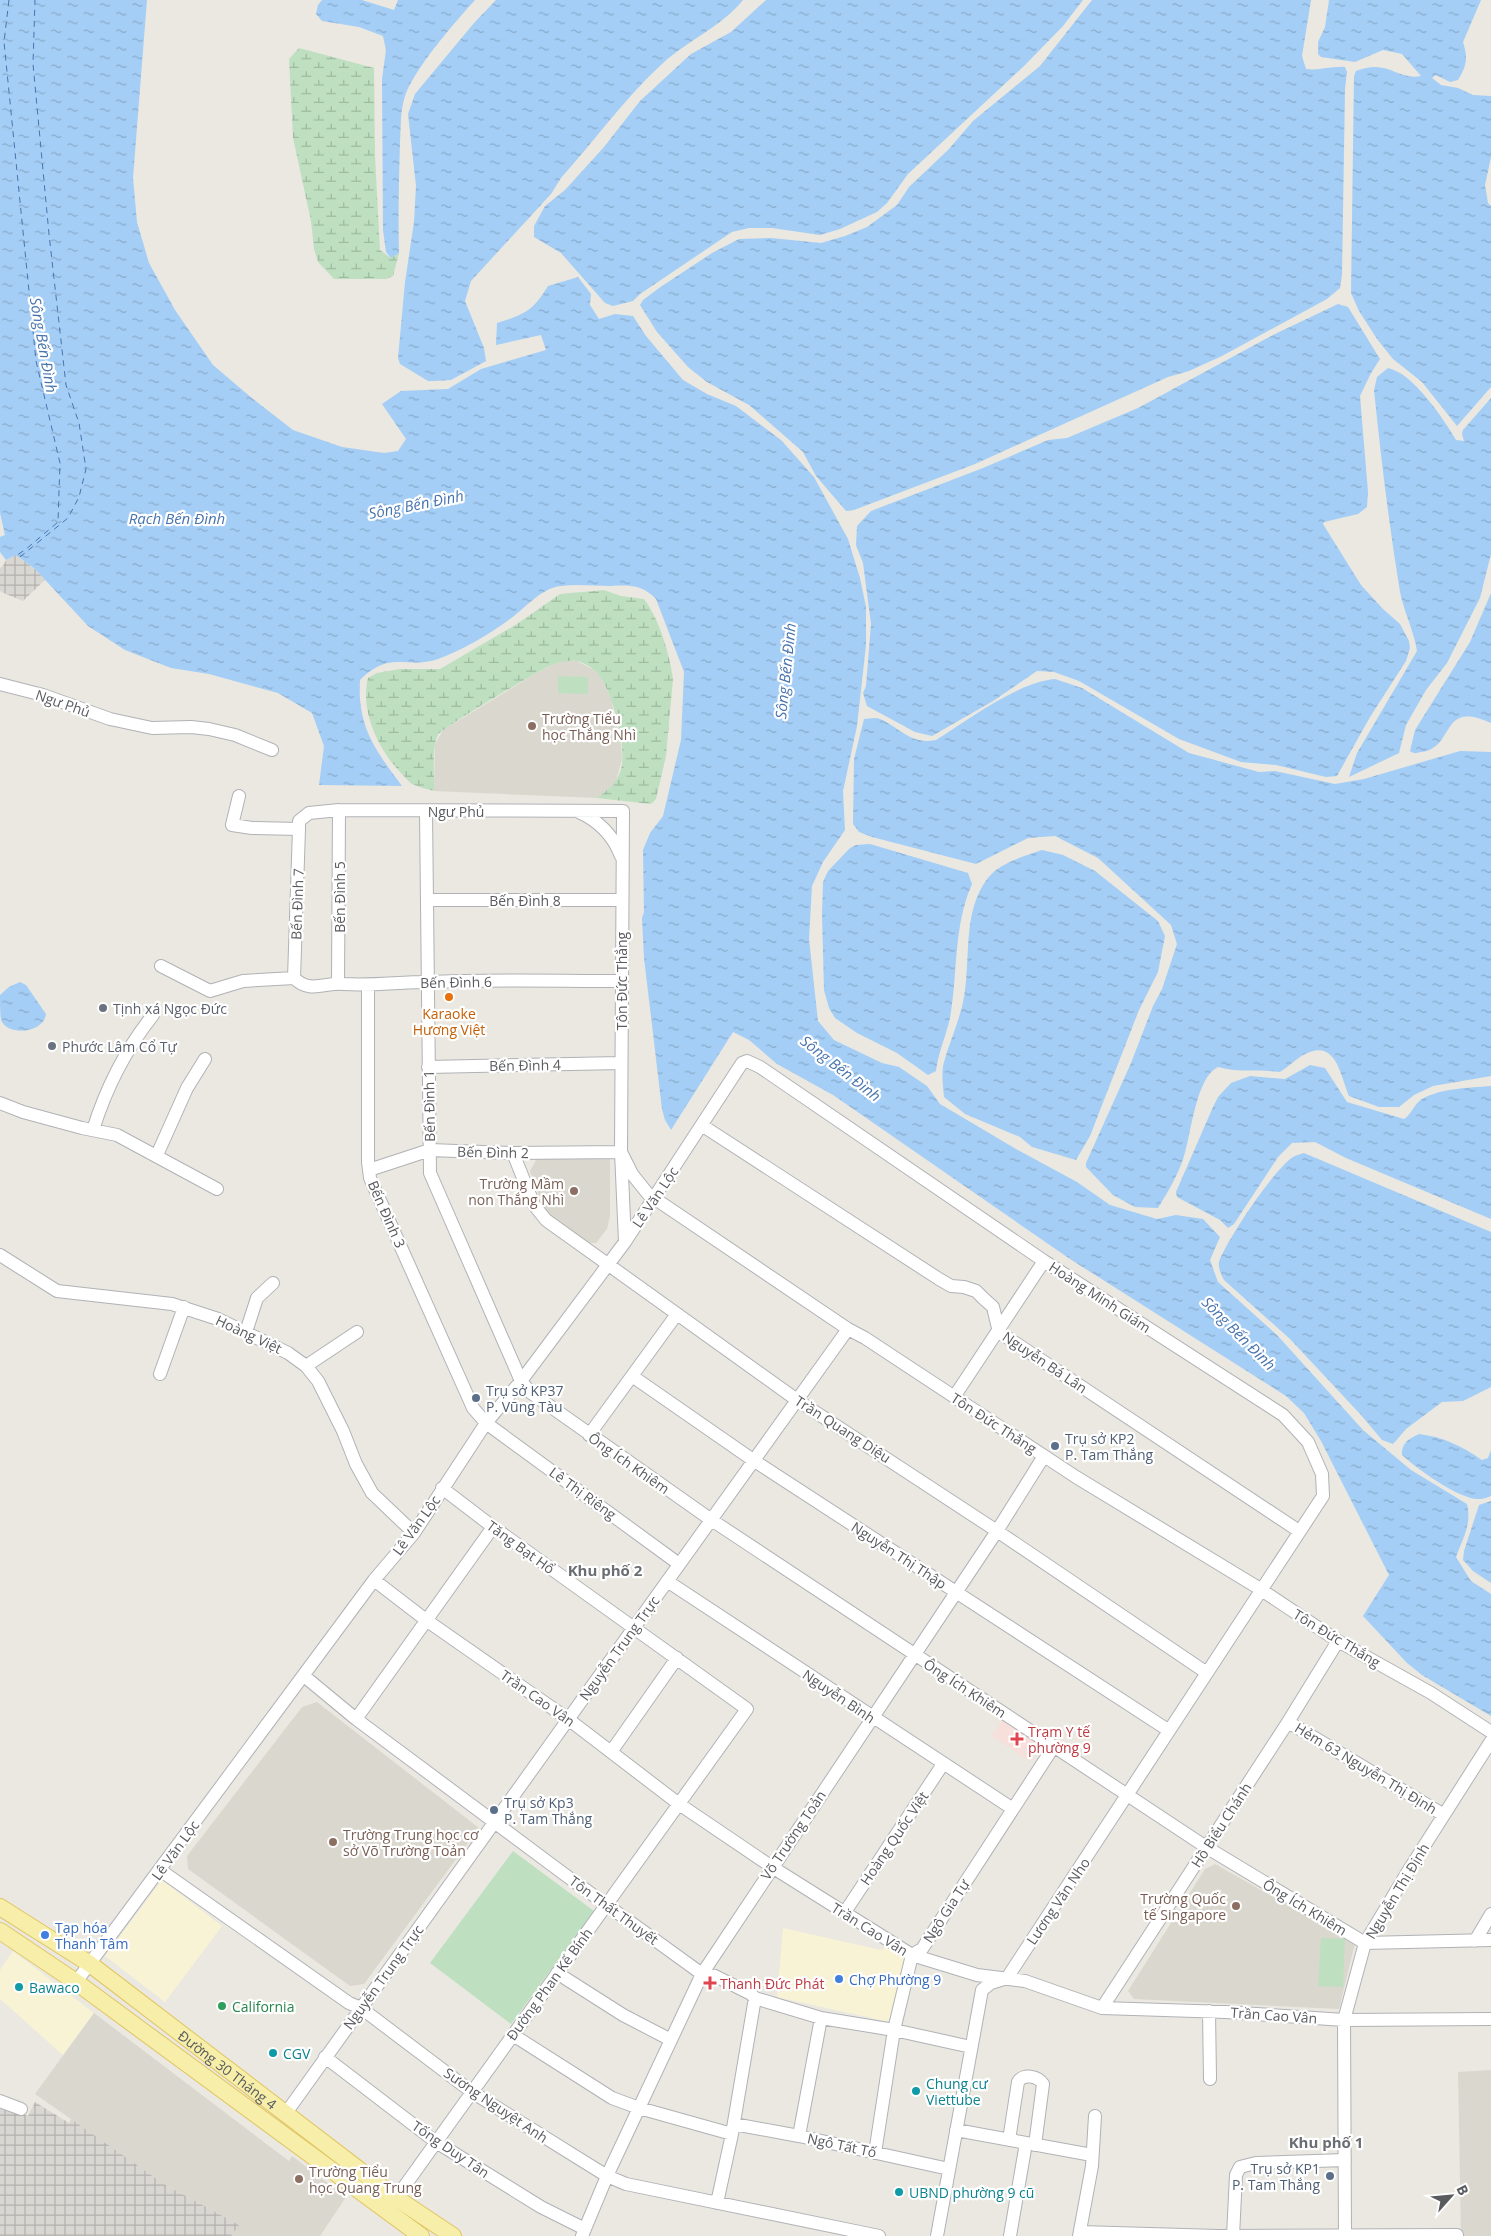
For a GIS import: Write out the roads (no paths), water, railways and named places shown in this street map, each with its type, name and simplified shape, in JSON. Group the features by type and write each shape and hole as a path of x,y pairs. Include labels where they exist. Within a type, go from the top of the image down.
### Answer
{"main road":[{"name":"Đường 30 Tháng 4","path":"0,1906 90,1964 396,2198 452,2236"},
{"name":"Đường 30 Tháng 4","path":"0,1931 76,1982 421,2236"},
{"path":"172,2053 185,2036"}],"street":[{"name":"Ngư Phủ","path":"0,684 43,695 110,719 152,728 191,727 209,729 235,735 272,750"},
{"path":"239,796 232,825 252,828 298,829"},
{"name":"Ngư Phủ","path":"298,829 300,821 309,814 339,810 426,812 623,811"},
{"name":"Bến Đình 5","path":"338,983 339,810"},
{"path":"577,811 599,823 618,848 622,861"},
{"name":"Tôn Đức Thắng","path":"623,811 621,1152 625,1242"},
{"name":"Bến Đình 1","path":"426,812 430,1173 521,1381"},
{"name":"Bến Đình 7","path":"294,978 298,829"},
{"name":"Bến Đình 8","path":"427,900 622,900"},
{"path":"161,966 210,991 243,981 294,978"},
{"name":"Bến Đình 6","path":"294,978 303,986 316,987 338,983 368,986 427,982 621,981"},
{"name":"Bến Đình 3","path":"368,986 369,1170 372,1186 406,1257 473,1408 486,1423"},
{"path":"93,1130 99,1110 121,1062 153,1015"},
{"path":"157,1155 187,1088 205,1059"},
{"name":"Lê Văn Lộc","path":"76,1982 374,1580 414,1533 486,1423 521,1381 625,1242 703,1126 742,1063 747,1061"},
{"name":"Hoàng Minh Giám","path":"747,1061 760,1067 1044,1262 1282,1415 1298,1430 1308,1442 1318,1462 1324,1489 1323,1496 1262,1591"},
{"name":"Bến Đình 4","path":"428,1067 621,1063"},
{"path":"0,1103 23,1112 117,1135 157,1155 200,1182 217,1189"},
{"name":"Nguyễn Bá Lân","path":"703,1126 939,1279 952,1286 976,1291 993,1307 999,1332 1299,1531"},
{"name":"Bến Đình 2","path":"369,1170 430,1150 513,1153 621,1152"},
{"name":"Tôn Đức Thắng","path":"621,1152 632,1174 648,1194 848,1329 865,1338 1044,1456 1262,1591 1338,1641 1431,1693 1491,1732"},
{"name":"Trần Quang Diệu","path":"513,1153 537,1211 546,1220 797,1400 997,1531 1207,1673"},
{"name":"Hoàng Việt","path":"0,1255 57,1291 142,1299 184,1307 246,1332 288,1353 306,1366 318,1381 343,1431 356,1464 372,1493 414,1533"},
{"path":"954,1397 1044,1262"},
{"path":"246,1332 259,1296 273,1283"},
{"path":"160,1374 184,1307"},
{"path":"589,1435 677,1314"},
{"name":"Nguyễn Trung Trực","path":"286,2112 848,1329"},
{"path":"306,1366 357,1332"},
{"name":"Nguyễn Thị Thập","path":"632,1376 753,1460 1168,1730"},
{"name":"Ông Ích Khiêm","path":"521,1381 530,1392 710,1519 1206,1848 1365,1943"},
{"name":"Lê Thị Riêng","path":"486,1423 679,1564"},
{"name":"Võ Trường Toản","path":"583,2232 607,2176 702,1974 913,1653 997,1531 1044,1456"},
{"name":"Tăng Bạt Hổ","path":"442,1488 493,1527 748,1709"},
{"path":"356,1719 493,1527"},
{"name":"Trần Cao Vân","path":"374,1580 426,1620 568,1719 679,1804 772,1867 912,1955 977,1975 1026,1981 1102,2008 1344,2020 1491,2019"},
{"name":"Nguyễn Bình","path":"667,1581 872,1718 1013,1809"},
{"name":"Lương Văn Nho","path":"1006,1978 1128,1795 1168,1730 1262,1591"},
{"name":"Hồ Biểu Chánh","path":"1102,2008 1288,1722 1338,1641"},
{"path":"611,1752 677,1658"},
{"name":"Tôn Thất Thuyết","path":"304,1676 356,1719 702,1974 715,1976 751,1994 755,1998 821,2018 894,2030 971,2046"},
{"name":"Đường Phan Kế Bính","path":"386,2211 748,1709"},
{"name":"Hẻm 63 Nguyễn Thị Định","path":"1288,1722 1444,1815"},
{"name":"Nguyễn Thị Định","path":"1345,2235 1344,2020 1365,1943 1491,1741"},
{"name":"Ngô Gia Tự","path":"875,2152 894,2030 912,1955 922,1950 1054,1746"},
{"name":"Hoàng Quốc Việt","path":"845,1912 943,1764"},
{"name":"Sương Nguyệt Anh","path":"160,1870 349,2003 361,2008 472,2092 607,2176 626,2184 879,2236"},
{"path":"1474,1941 1491,1914"},
{"path":"1365,1943 1491,1940"},
{"path":"557,1973 623,2015 671,2040"},
{"path":"937,2236 982,1990 991,1983 1006,1978"},
{"path":"717,2203 733,2129 755,1998"},
{"path":"1209,2012 1210,2079"},
{"path":"798,2136 821,2018"},
{"name":"Ngô Tất Tố","path":"513,2035 612,2098 639,2108 733,2129 798,2136 949,2169"},
{"name":"Tống Duy Tân","path":"326,2057 436,2142 583,2232"},
{"path":"1009,2140 1018,2082 1020,2078 1025,2076 1039,2079 1044,2084 1010,2236"},
{"path":"0,2101 21,2109"},
{"path":"1095,2116 1091,2173 1080,2234 1218,2236 1457,2235"},
{"path":"956,2130 1092,2155"},
{"path":"1234,2236 1236,2173 1240,2167 1256,2163 1344,2160"}],"water":[{"name":"Rạch Bến Đình","path":"0,0 147,0 133,178 137,222 149,263 175,310 213,365 293,430 342,447 384,453 398,451 406,439 382,404 401,391 448,389 481,369 546,350 541,335 496,345 497,323 515,317 533,306 548,286 578,277 591,294 590,305 599,319 615,314 633,316 646,336 683,380 707,394 736,406 781,440 814,477 848,539 860,578 866,607 866,645 857,726 843,791 845,830 823,862 812,886 809,939 818,1021 834,1040 882,1063 899,1067 927,1086 940,1104 1016,1149 1077,1182 1110,1205 1157,1219 1176,1215 1203,1219 1220,1237 1210,1260 1218,1282 1277,1335 1363,1430 1411,1470 1467,1504 1468,1525 1456,1557 1471,1581 1491,1594 1491,1716 1422,1675 1407,1663 1363,1616 1389,1575 1321,1441 1304,1413 1286,1396 1070,1259 833,1095 777,1064 749,1040 733,1032 671,1130 665,1120 662,1109 644,958 642,918 644,912 643,850 650,833 663,816 681,740 684,672 656,599 651,594 641,588 630,586 573,585 554,587 541,593 514,616 478,640 458,650 427,662 399,662 381,665 360,680 362,711 370,738 402,786 319,785 324,746 312,713 278,693 209,674 171,668 125,650 88,626 35,569 16,555 6,560 0,552 0,537 5,535 0,513"},
{"path":"322,0 362,0 394,10 398,0 475,0 446,33 426,60 410,85 403,102 400,142 399,253 391,258 386,252 383,230 382,79 386,50 383,36 359,27 322,21 316,14 318,5"},
{"path":"496,0 743,0 725,18 672,55 648,77 561,178 551,194 471,281 465,301 484,348 486,361 451,380 428,381 400,364 398,358 405,282 414,222 416,186 408,114 415,94 474,23"},
{"path":"766,0 1083,0 1063,26 1025,65 908,174 887,203 877,212 840,229 820,235 772,228 749,228 732,232 640,294 633,301 613,306 605,303 561,253 534,237 534,226 545,206 565,190 604,147 640,101 691,54 731,32"},
{"path":"1092,0 1311,0 1302,56 1306,69 1345,67 1347,72 1345,89 1342,275 1340,288 1327,299 1222,356 1189,371 1168,377 975,464 854,510 846,511 816,476 803,452 749,405 707,382 688,367 657,332 640,305 643,300 659,288 712,253 739,239 771,238 821,243 867,227 897,205 909,187 948,150 973,121 1040,66"},
{"path":"1329,0 1481,0 1463,42 1466,61 1458,80 1450,82 1436,75 1432,78 1441,85 1458,88 1473,95 1491,96 1491,157 1485,185 1488,203 1491,206 1491,387 1457,426 1422,382 1393,359 1377,339 1359,311 1351,293 1354,76 1356,71 1376,67 1385,68 1406,76 1421,76 1402,54 1383,50 1355,62 1321,57 1318,54 1318,42 1325,27"},
{"path":"1338,304 1348,307 1380,359 1360,396 1368,492 1367,507 1358,514 1324,522 1323,524 1361,585 1400,624 1409,641 1410,648 1406,661 1370,717 1337,776 1326,777 1276,765 1241,762 1179,739 1079,681 1054,672 1037,671 993,701 932,736 915,732 867,706 863,693 866,686 871,624 863,563 856,545 857,526 871,511 983,468 1048,440 1067,438 1138,408 1275,334"},
{"path":"1388,368 1398,372 1417,387 1456,440 1464,441 1463,430 1491,398 1491,554 1480,598 1447,663 1426,690 1406,725 1399,753 1349,777 1357,753 1417,651 1400,592 1392,542 1374,390 1377,377"},
{"path":"1491,593 1491,723 1474,717 1463,717 1455,721 1432,749 1416,753 1411,752 1415,730 1470,642"},
{"path":"1055,679 1082,688 1189,753 1259,772 1275,771 1335,784 1364,779 1460,751 1491,752 1491,1076 1433,1086 1414,1095 1399,1107 1379,1107 1349,1096 1335,1060 1330,1054 1323,1051 1314,1051 1303,1055 1280,1072 1233,1070 1218,1067 1204,1082 1195,1107 1182,1162 1158,1208 1135,1207 1113,1195 1086,1167 1086,1163 1162,989 1177,944 1171,925 1098,858 1055,836 1028,838 976,864 872,837 859,832 853,824 854,759 864,719 880,719 912,738 927,741 936,740 1010,694 1025,687"},
{"path":"870,844 968,873 972,884 966,900 959,934 950,1018 936,1071 928,1075 897,1053 857,1033 835,1018 829,1008 824,990 823,882 828,871 850,848 856,845"},
{"path":"1042,850 1063,855 1095,871 1158,921 1165,936 1158,972 1139,1010 1090,1136 1076,1160 1032,1147 1020,1137 965,1114 944,1097 942,1080 946,1054 964,997 971,920 974,905 980,891 988,878 999,868"},
{"path":"20,982 26,985 46,1014 44,1020 33,1029 18,1031 11,1029 1,1020 0,995 9,987"},
{"path":"1310,1065 1325,1068 1347,1102 1404,1119 1419,1101 1430,1095 1455,1089 1491,1086 1491,1219 1346,1158 1315,1142 1292,1143 1278,1157 1234,1224 1228,1228 1220,1220 1177,1197 1176,1192 1213,1107 1218,1097 1231,1083 1250,1076 1285,1079"},
{"path":"1304,1153 1491,1232 1491,1387 1463,1401 1442,1402 1406,1429 1393,1444 1382,1440 1290,1339 1224,1280 1220,1271 1219,1262 1223,1252 1252,1206 1285,1164 1294,1156"},
{"path":"1419,1434 1436,1437 1452,1443 1482,1460 1488,1458 1491,1450 1491,1496 1480,1499 1462,1495 1439,1483 1402,1455 1404,1444"},
{"path":"1491,1501 1491,1583 1473,1571 1463,1560 1464,1551 1479,1505"}],"place":[{"name":"Trường Tiểu học Thắng Nhì","path":"532,726"},
{"name":"Karaoke Hương Việt","path":"449,997"},
{"name":"Tịnh xá Ngọc Đức","path":"103,1008"},
{"name":"Phước Lâm Cổ Tự","path":"52,1046"},
{"name":"Trường Mầm non Thắng Nhì","path":"574,1191"},
{"name":"Trụ sở KP37 P. Vũng Tàu","path":"476,1398"},
{"name":"Trụ sở KP2 P. Tam Thắng","path":"1055,1446"},
{"name":"Trạm Y tế phường 9","path":"1017,1739"},
{"name":"Trụ sở Kp3 P. Tam Thắng","path":"494,1810"},
{"name":"Trường Trung học cơ sở Võ Trường Toản","path":"333,1842"},
{"name":"Trường Quốc tế Singapore","path":"1236,1906"},
{"name":"Tạp hóa Thanh Tâm","path":"45,1935"},
{"name":"Chợ Phường 9","path":"839,1979"},
{"name":"Thanh Đức Phát","path":"710,1983"},
{"name":"Bawaco","path":"19,1987"},
{"name":"California","path":"222,2006"},
{"name":"CGV","path":"273,2053"},
{"name":"Chung cư Viettube","path":"916,2091"},
{"name":"Trụ sở KP1 P. Tam Thắng","path":"1330,2176"},
{"name":"Trường Tiểu học Quang Trung","path":"299,2179"},
{"name":"UBND phường 9 cũ","path":"899,2192"}],"district":[{"name":"Khu phố 2","path":"605,1570"},
{"name":"Khu phố 1","path":"1326,2142"}],"water label":[{"name":"Sông Bến Đình","path":"44,345"},
{"name":"Sông Bến Đình","path":"416,504"},
{"name":"Sông Bến Đình","path":"785,671"},
{"name":"Sông Bến Đình","path":"841,1068"},
{"name":"Sông Bến Đình","path":"1239,1333"}]}
